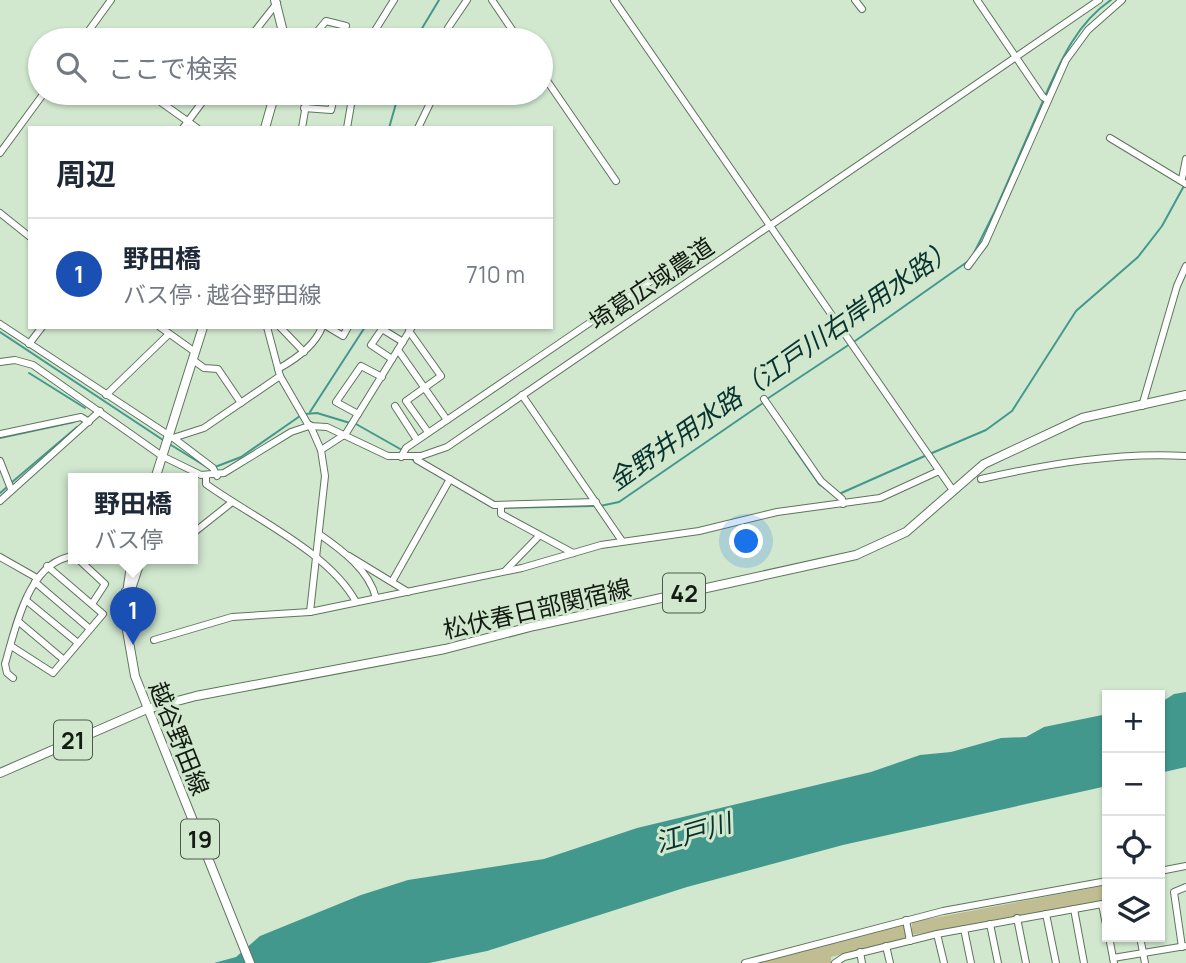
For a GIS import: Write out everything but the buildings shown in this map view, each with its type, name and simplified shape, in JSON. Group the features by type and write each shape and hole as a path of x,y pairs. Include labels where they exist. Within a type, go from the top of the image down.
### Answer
{"main road":[{"path":"276,2 282,28"},
{"path":"266,126 272,105"},
{"path":"157,473 171,438 202,329"},
{"name":"松伏春日部関宿線","path":"148,712 276,678 454,647 534,626 856,555 906,532 952,489 984,464 1068,423 1186,395"},
{"name":"越谷野田線","path":"131,564 125,591 125,626 130,659 148,712 250,963"},
{"name":"21","path":"0,773 148,712"}],"street":[{"path":"91,28 111,0"},
{"path":"376,28 394,0"},
{"path":"448,28 467,0"},
{"path":"492,0 511,28"},
{"path":"614,0 952,489"},
{"path":"855,0 862,9"},
{"path":"976,0 1046,98"},
{"name":"埼葛広域農道","path":"309,426 321,425 374,451 403,452 416,456 447,447 1099,0"},
{"path":"968,266 1062,68 1083,36 1122,0"},
{"path":"257,28 276,2"},
{"path":"320,28 326,21 345,28"},
{"path":"553,89 616,181"},
{"path":"0,153 36,105"},
{"path":"165,105 194,126"},
{"path":"184,126 200,105"},
{"path":"302,126 305,105"},
{"path":"304,108 331,110 332,105"},
{"path":"347,126 351,105"},
{"path":"419,126 429,105"},
{"path":"25,120 30,126"},
{"path":"1110,138 1184,182 1186,159"},
{"path":"0,214 28,235"},
{"path":"403,452 428,432 673,266"},
{"path":"1142,406 1177,286 1186,267"},
{"path":"0,324 213,467 217,476"},
{"path":"29,344 40,329"},
{"path":"163,329 204,368 218,369 242,403"},
{"path":"268,329 279,372 321,450 325,476 310,612"},
{"path":"282,329 304,352"},
{"path":"171,438 204,428 242,403 304,352 320,334 321,329"},
{"path":"331,329 343,336 347,329"},
{"path":"393,359 371,345 382,329 403,342"},
{"path":"321,450 344,435 411,329 441,376 406,401 428,432"},
{"path":"106,395 169,334"},
{"path":"398,350 447,420"},
{"path":"1,360 15,360 33,365 100,411 114,417 162,456 188,470 206,475 217,476 309,426"},
{"path":"358,414 336,402 361,366 382,377"},
{"path":"522,395 622,541"},
{"path":"766,401 821,481 842,499 843,503"},
{"path":"395,406 417,440"},
{"path":"114,417 121,407"},
{"path":"0,501 100,411"},
{"path":"0,435 81,417 89,422"},
{"path":"416,456 448,482 501,507 596,503"},
{"path":"981,480 1019,471 1118,457 1186,456"},
{"path":"0,461 11,489"},
{"path":"154,640 232,617 310,612 505,571 622,541 699,531 777,512 895,494 939,471"},
{"path":"206,475 206,484 317,557 340,576 356,602"},
{"path":"393,580 448,482"},
{"path":"198,529 232,503"},
{"path":"501,507 539,536 573,553"},
{"path":"319,534 408,592"},
{"path":"505,571 539,536"},
{"path":"348,555 376,598"},
{"path":"0,557 36,580 90,629"},
{"path":"13,678 5,669 19,622 36,580 55,560 68,557"},
{"path":"83,564 105,584 92,604"},
{"path":"125,591 132,589 140,564"},
{"path":"11,646 53,673 103,614 47,566"},
{"path":"369,584 378,571"},
{"path":"27,601 78,643"},
{"path":"19,622 64,660"},
{"path":"1165,870 1186,866"},
{"path":"745,963 906,920 1102,882"},
{"path":"1110,942 1113,961 1184,947 1182,920 1174,892 1186,887"},
{"path":"835,963 837,959 860,952 937,934 1102,904"},
{"path":"1074,909 1084,963"},
{"path":"1046,914 1056,963"},
{"path":"1017,918 1026,963"},
{"path":"906,920 910,941"},
{"path":"990,924 998,963"},
{"path":"964,929 971,963"},
{"path":"937,934 944,963"},
{"path":"1141,942 1144,963"},
{"path":"886,946 890,963"},
{"path":"860,952 862,963"}],"shaded area":[{"path":"1102,886 1102,901 912,935 912,922"},
{"path":"902,924 905,927 905,939 831,957 831,963 757,963"}],"water":[{"path":"1186,692 1186,767 1165,772 1165,700 1174,694"},
{"name":"江戸川","path":"1102,715 1102,787 843,845 687,887 487,951 429,963 214,963 236,957 260,936 361,895 408,880 544,859 637,828 871,772 920,755 951,752 1001,738 1026,737 1044,727"}],"waterway":[{"path":"422,28 439,0"},
{"name":"金野井用水路（江戸川右岸用水路）","path":"1045,96 1079,31 1111,0"},
{"name":"金野井用水路（江戸川右岸用水路）","path":"973,255 1043,101"},
{"path":"390,126 396,105"},
{"path":"932,453 986,430 1012,411 1076,311 1138,257 1162,226 1185,184"},
{"name":"金野井用水路（江戸川右岸用水路）","path":"855,341 967,262"},
{"path":"310,412 364,329"},
{"path":"0,332 163,440"},
{"name":"金野井用水路（江戸川右岸用水路）","path":"767,399 850,344"},
{"path":"29,373 85,408"},
{"name":"金野井用水路（江戸川右岸用水路）","path":"600,506 619,502 763,403"},
{"name":"金野井用水路（江戸川右岸用水路）","path":"305,414 317,413 350,423"},
{"name":"金野井用水路（江戸川右岸用水路）","path":"215,467 241,457 300,416"},
{"path":"0,438 74,422"},
{"name":"金野井用水路（江戸川右岸用水路）","path":"356,424 402,450"},
{"path":"11,483 77,427"},
{"path":"789,441 819,484 834,495"},
{"name":"金野井用水路（江戸川右岸用水路）","path":"171,445 210,469"},
{"path":"839,494 927,455"},
{"name":"金野井用水路（江戸川右岸用水路）","path":"408,457 490,506"},
{"path":"0,493 7,487"},
{"name":"金野井用水路（江戸川右岸用水路）","path":"502,508 595,506"}],"place":[{"name":"野田橋","path":"133,645"}]}
